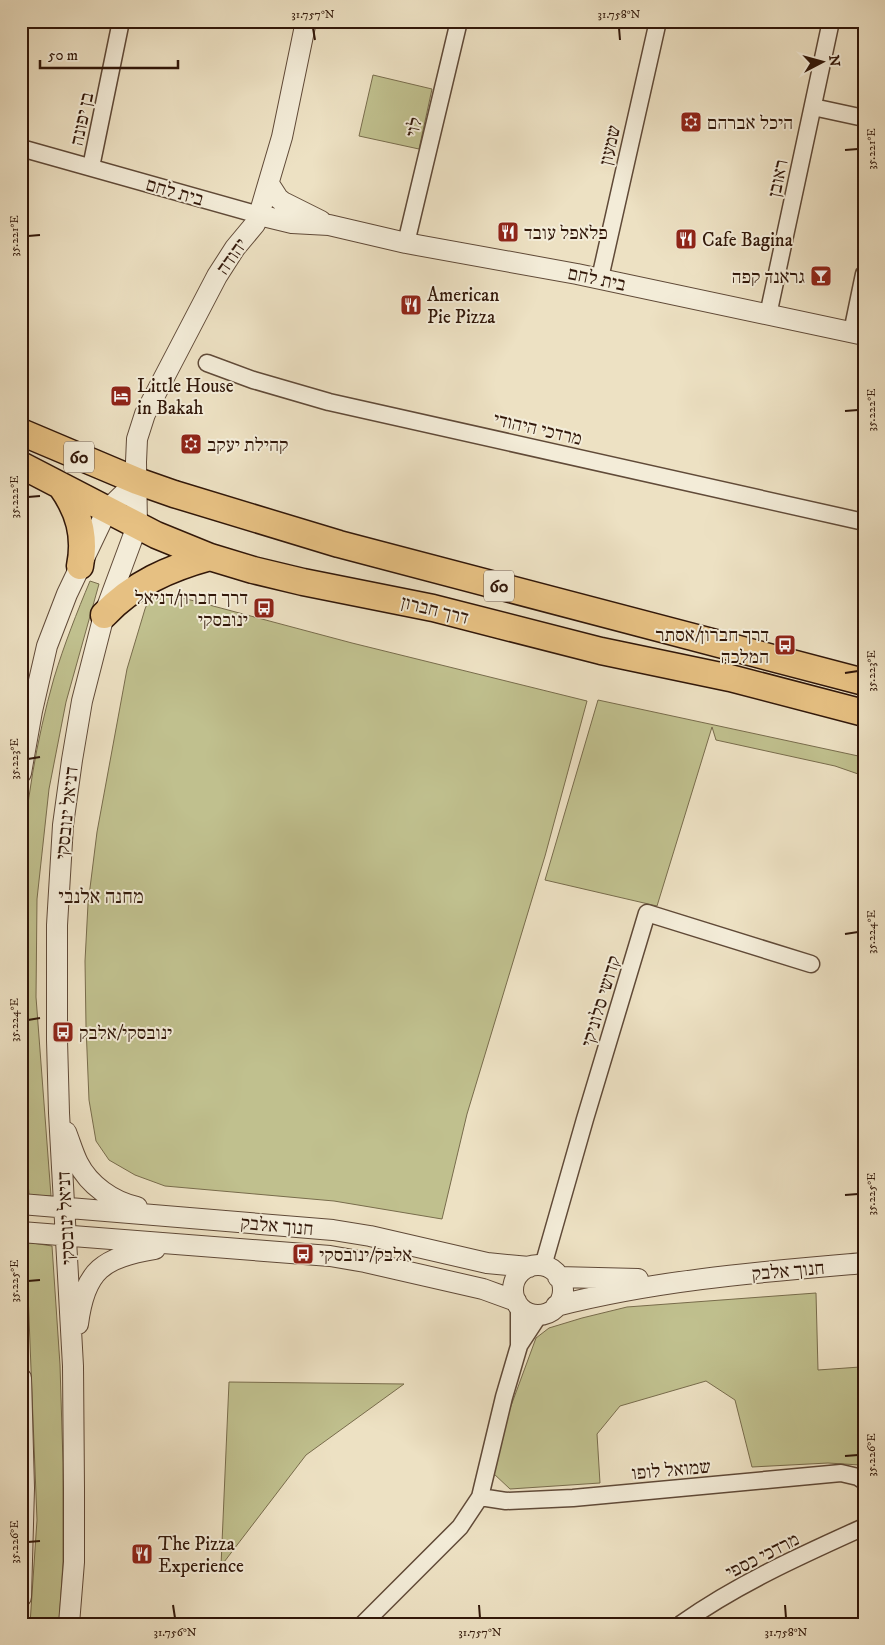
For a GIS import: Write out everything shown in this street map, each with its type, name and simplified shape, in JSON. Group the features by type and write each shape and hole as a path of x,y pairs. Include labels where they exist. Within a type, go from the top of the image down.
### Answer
{"highway":[{"name":"דרך חברון","path":"21,432 137,482 339,544 864,682"},
{"name":"דרך חברון","path":"21,465 137,526 210,557 253,570 423,606 583,646 730,678 864,713"},
{"path":"61,486 74,506 80,522 82,547 80,566"},
{"path":"104,614 123,596 138,586 177,567 210,557"}],"street":[{"name":"בן יפונה","path":"91,167 122,21"},
{"name":"יהודה","path":"137,482 137,439 146,414 216,276 259,215 282,137 306,21"},
{"name":"לוי","path":"406,243 459,21"},
{"name":"שמעון","path":"600,278 658,21"},
{"name":"ראובן","path":"768,315 830,21"},
{"path":"813,107 864,118"},
{"name":"בית לחם","path":"21,148 292,223 330,225 406,243 600,278 858,333"},
{"name":"בית לחם","path":"269,184 283,202 330,225"},
{"path":"858,333 864,274"},
{"name":"מרדכי היהודי","path":"207,363 252,380 329,402 864,522"},
{"path":"21,773 32,711 47,646 67,594 107,510 137,482"},
{"name":"דניאל ינובסקי","path":"69,1624 74,1562 72,1366 57,1040 57,926 63,825 82,701 104,614 137,526 137,482"},
{"name":"קדושי סלוניקי","path":"544,1270 584,1119 648,913 811,964"},
{"path":"59,1113 78,1163 97,1188 130,1206 195,1218"},
{"name":"חנוך אלבק","path":"21,1204 64,1206 333,1230 370,1236 487,1263 544,1270 640,1279 712,1277"},
{"name":"חנוך אלבק","path":"21,1232 330,1256 365,1262 483,1289 517,1304"},
{"path":"72,1366 80,1306 85,1287 97,1272 110,1261 132,1253 181,1244"},
{"name":"חנוך אלבק","path":"548,1310 620,1291 712,1277 864,1263"},
{"path":"363,1624 460,1527 480,1497 518,1346 530,1326 562,1294 561,1284 544,1270 522,1271 516,1277 513,1290 517,1304 518,1346"},
{"path":"517,1304 528,1313 548,1310"},
{"path":"21,1378 24,1488 21,1597"},
{"name":"שמואל לופו","path":"480,1497 506,1501 573,1498 841,1473 858,1477 864,1481"},
{"name":"מרדכי כספי","path":"682,1624 700,1611 742,1587 828,1543 864,1527"}],"green space":[{"path":"373,75 432,89 419,149 359,136"},
{"path":"90,581 99,584 66,702 49,789 37,899 36,997 51,1196 29,1195 21,1095 21,870 23,846 29,797 42,725 62,653"},
{"path":"168,594 352,643 587,701 545,856 467,1114 442,1219 334,1201 165,1186 135,1175 109,1160 96,1141 89,1100 86,1026 85,961 88,904 97,832 127,669 146,606 155,596"},
{"path":"598,700 863,757 864,776 835,766 716,740 712,727 657,906 545,880"},
{"path":"26,1242 52,1246 60,1365 63,1463 63,1562 59,1624 30,1624 37,1520"},
{"path":"816,1293 818,1370 860,1367 864,1385 864,1467 860,1465 828,1463 752,1467 735,1400 706,1381 620,1406 597,1434 600,1483 510,1489 493,1473 508,1414 536,1338 549,1328 627,1307"},
{"path":"229,1382 404,1384 306,1455 221,1566"}],"place":[{"name":"היכל אברהם","path":"691,122"},
{"name":"פלאפל עובד","path":"508,232"},
{"name":"Cafe Bagina","path":"686,239"},
{"name":"גראנד קפה","path":"821,276"},
{"name":"American Pie Pizza","path":"411,305"},
{"name":"Little House in Bakah","path":"121,396"},
{"name":"קהילת יעקב","path":"191,444"},
{"name":"דרך חברון/דניאל ינובסקי","path":"264,608"},
{"name":"דרך חברון/אסתר המלכה","path":"785,645"},
{"name":"ינובסקי/אלבק","path":"63,1032"},
{"name":"אלבק/ינובסקי","path":"303,1254"},
{"name":"The Pizza Experience","path":"142,1554"}],"district":[{"name":"מחנה אלנבי","path":"101,896"}]}
